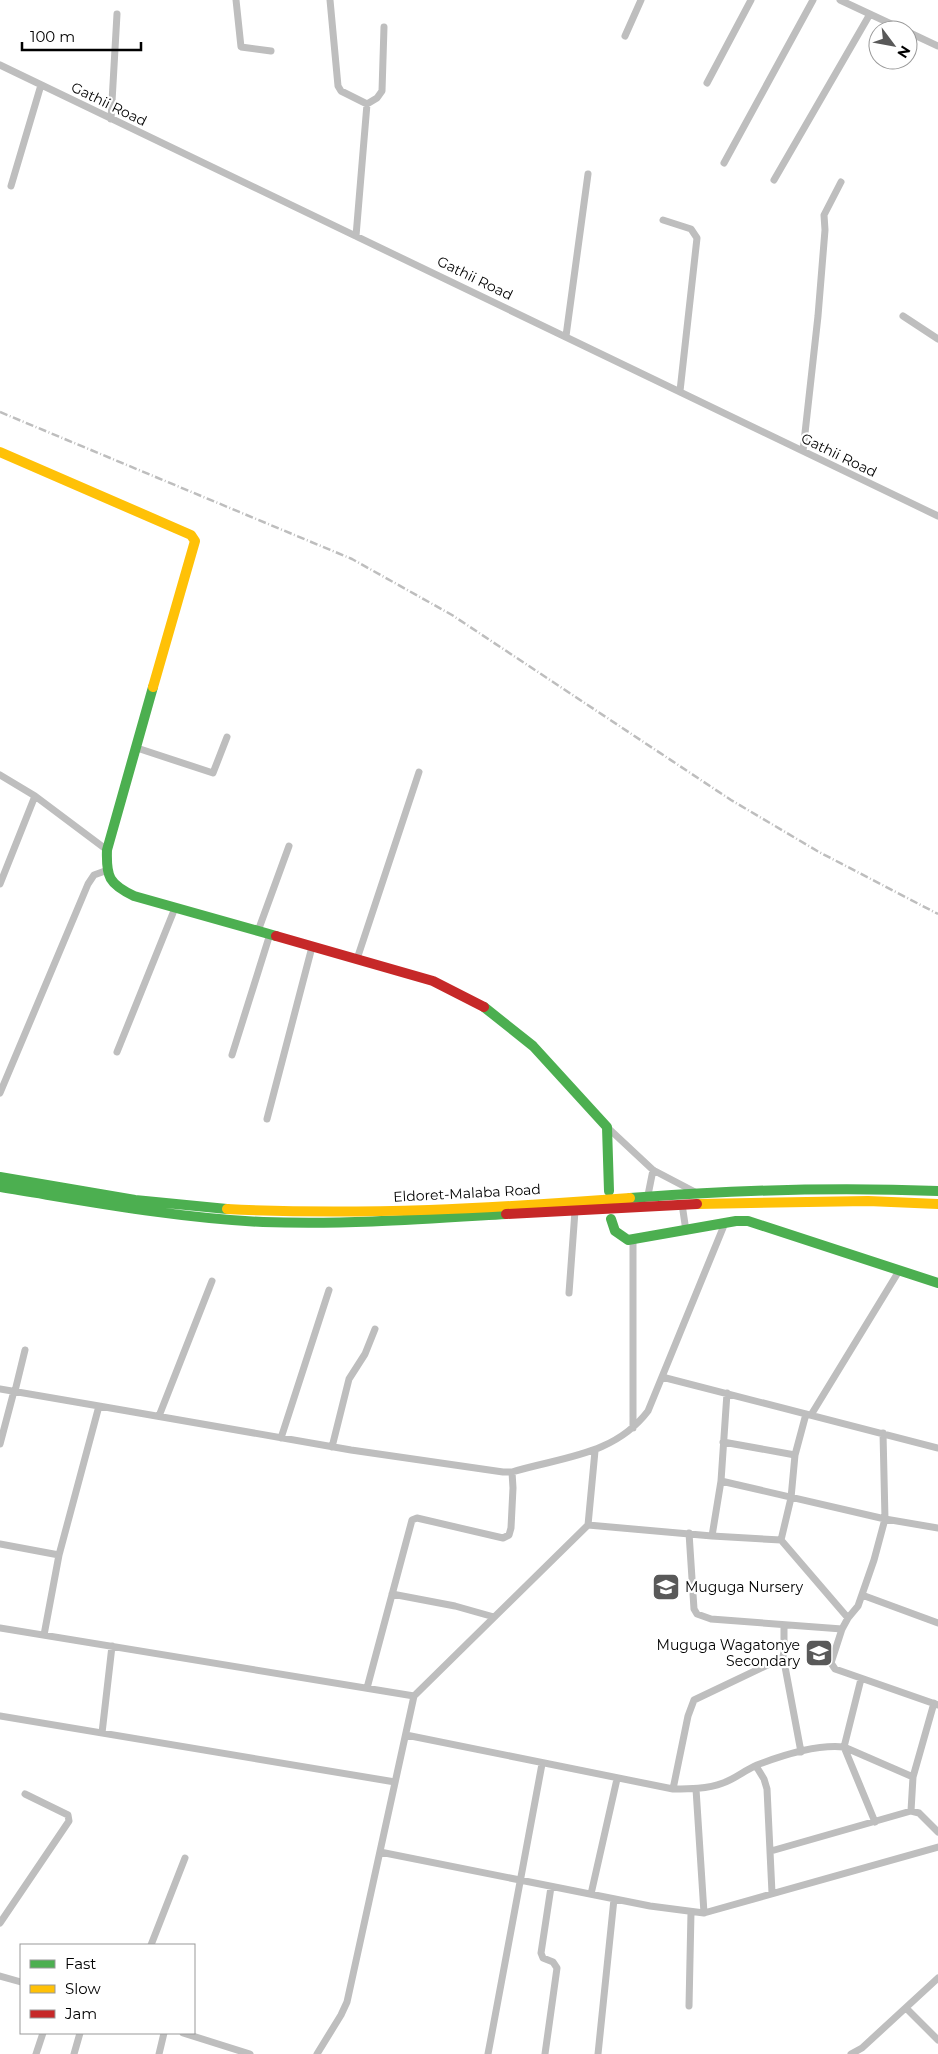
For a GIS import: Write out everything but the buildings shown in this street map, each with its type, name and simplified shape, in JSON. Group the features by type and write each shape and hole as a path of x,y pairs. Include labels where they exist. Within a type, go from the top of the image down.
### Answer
{"main road":[{"path":"0,452 194,537 194,548 107,850 105,871 114,884 122,891 175,908 433,981 492,1012 533,1046 607,1127 609,1190"},
{"name":"Eldoret-Malaba Road","path":"0,1177 154,1202 262,1210 349,1212 459,1208 791,1188 938,1191"},
{"name":"Eldoret-Malaba Road","path":"0,1187 178,1215 263,1222 359,1223 682,1204 839,1201 938,1204"},
{"path":"611,1219 615,1231 628,1240 725,1223 748,1221 938,1283"}],"street":[{"path":"236,0 241,47 271,51"},
{"path":"330,0 338,86 341,91 367,104"},
{"path":"625,36 641,0"},
{"path":"707,83 751,0"},
{"path":"724,163 813,0"},
{"path":"840,0 883,20"},
{"path":"111,119 117,14"},
{"path":"774,180 870,14"},
{"path":"367,104 377,98 382,91 384,27"},
{"path":"918,37 938,46"},
{"name":"Gathii Road","path":"0,65 938,516"},
{"path":"11,186 41,85"},
{"path":"356,236 367,104"},
{"path":"566,336 588,174"},
{"path":"803,451 818,316 825,230 824,215 841,182"},
{"path":"663,220 691,229 697,238 680,391"},
{"path":"903,316 938,339"},
{"path":"137,748 213,773 227,737"},
{"path":"357,959 419,772"},
{"path":"0,774 35,796 107,850"},
{"path":"0,884 35,796"},
{"path":"258,930 289,846"},
{"path":"0,1093 88,884 94,875 105,871"},
{"path":"117,1052 175,908"},
{"path":"232,1055 270,934"},
{"path":"267,1120 312,947"},
{"path":"607,1127 653,1170 697,1194"},
{"path":"648,1196 653,1170"},
{"path":"682,1204 686,1231"},
{"path":"569,1293 575,1211"},
{"path":"0,1389 281,1438 512,1472 595,1451 620,1438 633,1428 648,1411 725,1223"},
{"path":"633,1239 633,1428"},
{"path":"782,1540 790,1498 795,1455 808,1414 899,1271"},
{"path":"160,1416 212,1281"},
{"path":"281,1438 329,1290"},
{"path":"332,1446 349,1379 365,1354 375,1329"},
{"path":"0,1444 25,1350"},
{"path":"662,1376 938,1448"},
{"path":"712,1536 721,1481 727,1393"},
{"path":"44,1635 59,1555 99,1406"},
{"path":"883,1434 885,1519 874,1560 858,1606 842,1629 831,1663 832,1666 861,1678 936,1704 913,1777 911,1812"},
{"path":"723,1442 795,1455"},
{"path":"317,2054 347,2002 414,1696 588,1525 595,1451"},
{"path":"367,1688 412,1520 414,1518 503,1538 509,1534 513,1488 512,1472"},
{"path":"721,1481 885,1519 938,1528"},
{"path":"588,1525 782,1540 848,1618"},
{"path":"689,1533 694,1609 697,1614 711,1619 842,1629"},
{"path":"0,1544 59,1555"},
{"path":"392,1594 455,1606 494,1617"},
{"path":"862,1595 938,1623"},
{"path":"784,1625 784,1656 801,1752"},
{"path":"0,1628 414,1696"},
{"path":"102,1733 112,1646"},
{"path":"673,1789 688,1716 694,1700 780,1660 784,1656"},
{"path":"861,1678 844,1747 875,1822"},
{"path":"0,1716 395,1782"},
{"path":"406,1735 673,1789 696,1789 722,1784 756,1766 801,1752 834,1746 844,1747 913,1777"},
{"path":"488,2054 542,1764"},
{"path":"756,1766 764,1778 767,1789 772,1893"},
{"path":"591,1894 617,1779"},
{"path":"696,1789 704,1913"},
{"path":"0,1923 69,1821 68,1815 25,1794"},
{"path":"770,1851 911,1812 919,1813 938,1831"},
{"path":"380,1852 614,1899 704,1913 938,1847"},
{"path":"151,1944 185,1858"},
{"path":"545,2054 557,1968 553,1962 542,1958 541,1953 551,1887"},
{"path":"598,2054 614,1899"},
{"path":"689,2006 691,1912"},
{"path":"0,1976 20,1982"},
{"path":"851,2054 862,2048 938,1978"},
{"path":"906,2008 938,2040"},
{"path":"36,2054 43,2034"},
{"path":"74,2054 80,2034"},
{"path":"159,2054 164,2034"},
{"path":"186,2034 250,2054"}],"railway":[{"path":"0,412 352,559 452,615 731,800 819,852 938,914"}],"traffic: fast":[{"path":"153,687 107,850 107,867 111,879 119,888 134,896 276,936"},
{"path":"484,1007 533,1046 607,1127 609,1191"},
{"path":"0,1177 135,1200 227,1209"},
{"path":"0,1187 164,1213 263,1222 355,1222 506,1214"},
{"path":"630,1198 784,1190 938,1191"},
{"path":"611,1219 615,1231 628,1240 736,1221 748,1221 938,1283"}],"traffic: slow":[{"path":"0,452 191,535 195,541 153,687"},
{"path":"227,1209 328,1212 429,1210 630,1198"},
{"path":"697,1204 868,1201 938,1204"}],"traffic: jam":[{"path":"276,936 433,981 484,1007"},
{"path":"506,1214 697,1204"}],"place":[{"name":"Muguga Nursery","path":"666,1587"},
{"name":"Muguga Wagatonye Secondary","path":"819,1653"}]}
